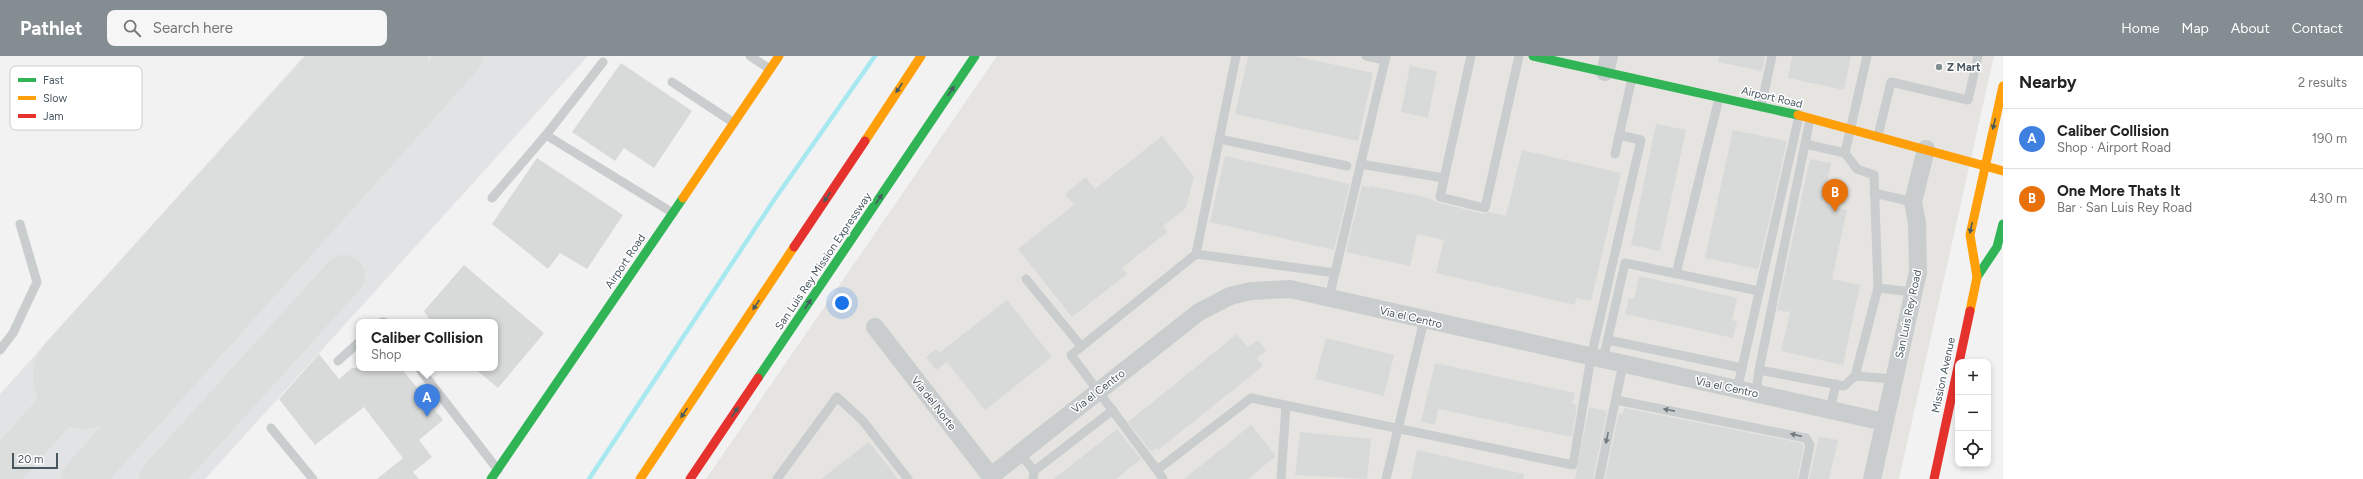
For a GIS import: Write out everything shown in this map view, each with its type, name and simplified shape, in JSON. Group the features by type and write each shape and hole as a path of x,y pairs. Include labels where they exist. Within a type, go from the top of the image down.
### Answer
{"main road":[{"name":"Airport Road","path":"491,479 779,56"},
{"path":"640,479 921,56"},
{"name":"San Luis Rey Mission Expressway","path":"690,479 975,56"},
{"name":"Airport Road","path":"1533,56 1607,64 1632,78 1851,129 2003,171"},
{"name":"Mission Avenue","path":"1934,479 1977,277 1970,235 2003,86"},
{"name":"Mission Avenue","path":"1977,277 1997,247 2003,224"}],"street":[{"name":"San Luis Rey Road","path":"1872,479 1918,272 1917,223 1913,202 1926,149"},
{"name":"Via el Centro","path":"992,478 1020,453 1199,312 1230,296 1252,291 1290,290 1329,298 1884,422"},
{"name":"Via del Norte","path":"874,327 992,478"}],"lane":[{"path":"750,56 770,70"},
{"path":"1163,479 1071,355 1196,254 1236,56"},
{"path":"1329,298 1385,58 1366,56"},
{"path":"1471,56 1440,197 1485,208 1519,56"},
{"path":"1761,107 1772,56"},
{"path":"1845,153 1867,56"},
{"path":"1878,136 1892,82 1968,100 1978,56"},
{"path":"492,198 546,135 603,62"},
{"path":"1615,154 1632,78"},
{"path":"672,82 734,123"},
{"path":"1676,274 1719,98"},
{"path":"1737,390 1799,116"},
{"path":"1756,393 1759,370 1810,119"},
{"path":"546,135 672,213"},
{"path":"1157,470 1251,398 1399,427 1573,465 1597,359 1641,140 1619,136"},
{"path":"1220,139 1347,166"},
{"path":"1759,370 1844,386 1855,376 1878,288 1874,175 1857,169 1845,153 1805,144"},
{"path":"1360,164 1444,178"},
{"path":"1874,192 1913,202"},
{"path":"0,350 13,333 37,282 20,224"},
{"path":"1196,254 1335,273"},
{"path":"1597,359 1608,340 1625,263 1759,291"},
{"path":"1026,279 1081,346"},
{"path":"1878,288 1913,292"},
{"path":"1386,479 1424,320"},
{"path":"1608,340 1742,368"},
{"path":"338,361 356,345"},
{"path":"1599,479 1623,364"},
{"path":"421,371 498,470"},
{"path":"1855,376 1894,379"},
{"path":"1830,409 1836,384"},
{"path":"777,479 838,397 863,421 908,479"},
{"path":"1616,400 1806,438 1810,445 1803,479"},
{"path":"1281,479 1286,406"},
{"path":"1020,453 1033,475 1113,410"},
{"path":"271,428 313,479"}],"shaded area":[{"path":"304,56 588,56 205,479 0,479 0,394"},
{"path":"997,56 1994,56 1899,479 706,479"}],"building":[{"path":"1248,56 1294,56 1373,73 1358,141 1235,114"},
{"path":"1719,56 1765,56 1762,71 1718,62"},
{"path":"1792,56 1851,56 1844,90 1788,78"},
{"path":"621,63 692,111 654,168 624,148 615,161 572,132"},
{"path":"1410,66 1437,71 1428,118 1401,112"},
{"path":"1656,124 1686,130 1660,251 1631,245"},
{"path":"1733,130 1787,141 1758,269 1705,258"},
{"path":"1162,136 1194,177 1186,208 1163,226 1167,232 1122,268 1127,274 1072,317 1018,249 1074,205 1065,194 1086,177 1095,189"},
{"path":"1522,150 1621,173 1591,301 1576,298 1575,305 1436,273 1444,240 1417,234 1410,266 1346,252 1362,186 1370,188 1371,186 1425,197 1439,203 1484,214 1489,212 1506,216"},
{"path":"1225,156 1350,184 1334,250 1210,222"},
{"path":"537,158 623,215 587,269 560,253 548,269 492,224"},
{"path":"1810,159 1831,163 1822,204 1847,210 1832,279 1860,285 1843,365 1781,351 1790,312 1777,310"},
{"path":"464,265 544,333 498,388 478,371 498,371 498,319 429,319 424,311"},
{"path":"1639,276 1737,298 1732,320 1737,321 1733,338 1625,314 1629,298 1634,299"},
{"path":"1007,300 1052,357 985,410 947,362 936,370 926,357 936,349 939,353"},
{"path":"1237,334 1248,347 1258,340 1266,351 1257,358 1263,366 1158,450 1156,448 1151,452 1128,422"},
{"path":"1326,338 1394,355 1384,396 1315,379"},
{"path":"319,354 339,379 352,368 356,368 356,371 403,371 443,420 419,440 432,457 413,472 419,479 377,479 403,458 364,407 315,445 279,399"},
{"path":"1435,363 1575,393 1572,404 1577,405 1572,437 1438,409 1435,425 1421,422"},
{"path":"1589,407 1607,411 1593,479 1575,479"},
{"path":"1624,408 1802,443 1804,446 1797,479 1605,479 1619,413 1623,414"},
{"path":"1251,425 1276,456 1248,479 1184,479"},
{"path":"1117,429 1141,459 1116,479 1054,479"},
{"path":"1300,432 1371,439 1367,479 1295,475"},
{"path":"1819,437 1838,440 1829,479 1809,479"},
{"path":"869,442 898,479 821,479"},
{"path":"1417,450 1524,474 1523,479 1411,479"}],"waterway":[{"path":"589,479 774,200 875,56"}],"taxiway":[{"path":"82,479 462,56"},
{"path":"271,173 283,165 293,163 306,168 316,176 323,188 325,203 322,212"},
{"path":"160,479 344,276"},
{"path":"145,313 140,330 140,339 145,354 159,372 161,378 159,393"},
{"path":"0,473 85,377"}],"runway":[{"path":"85,377 376,56"}],"traffic: fast":[{"path":"758,378 975,56"},
{"path":"1533,56 1798,115"},
{"path":"491,479 683,198"},
{"path":"1977,277 1997,247 2003,224"}],"traffic: slow":[{"path":"683,198 779,56"},
{"path":"865,141 921,56"},
{"path":"1970,311 1977,277 1970,235 2003,86"},
{"path":"1798,115 2003,171"},
{"path":"640,479 794,247"}],"traffic: jam":[{"path":"794,247 865,141"},
{"path":"1934,479 1970,311"},
{"path":"690,479 758,378"}],"place":[{"name":"Z Mart","path":"1939,67"},
{"name":"One More Thats It","path":"1835,212"},
{"name":"Caliber Collision","path":"427,417"}]}
